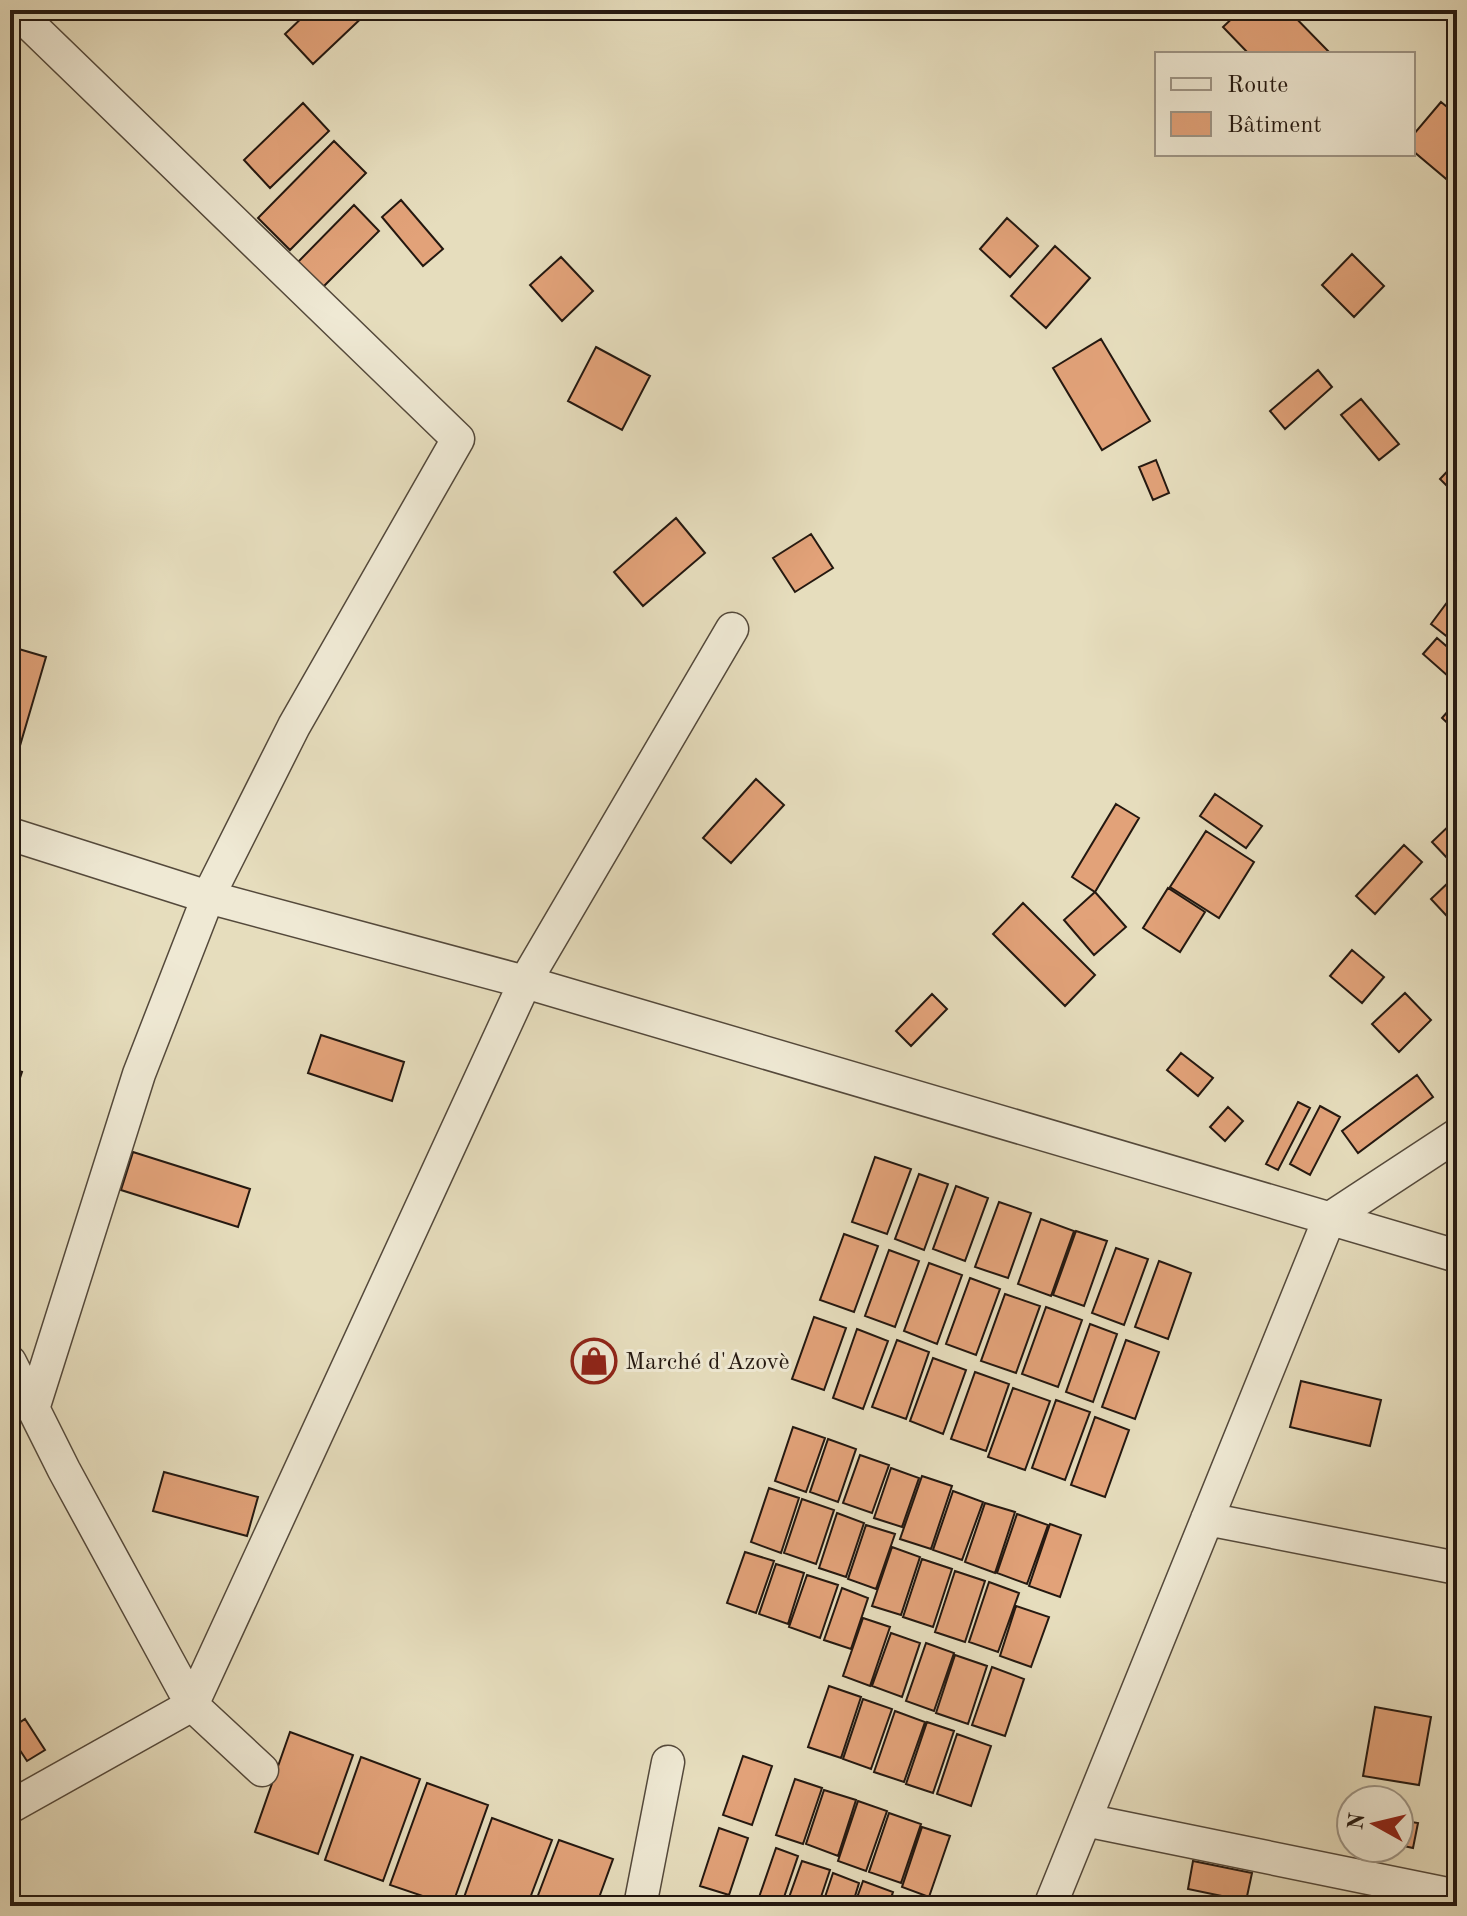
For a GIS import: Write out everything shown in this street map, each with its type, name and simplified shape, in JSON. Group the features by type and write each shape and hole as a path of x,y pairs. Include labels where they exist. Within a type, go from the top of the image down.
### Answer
{"street":[{"path":"15,10 458,439 294,726 208,897 139,1074 33,1409"},
{"path":"10,1807 192,1705 525,982 732,629"},
{"path":"10,834 208,897 525,982 1457,1256"},
{"path":"1050,1906 1329,1219 1457,1135"},
{"path":"10,1362 192,1705 262,1770"},
{"path":"1207,1519 1457,1568"},
{"path":"640,1906 668,1762"},
{"path":"1085,1820 1457,1896"}],"building":[{"path":"310,10 370,10 313,64 285,34"},
{"path":"1241,10 1288,10 1329,52 1247,52 1223,27"},
{"path":"1441,102 1457,115 1457,188 1415,153 1415,133"},
{"path":"303,103 329,131 270,188 244,160"},
{"path":"334,141 366,173 290,250 258,218"},
{"path":"401,200 443,249 423,266 382,217"},
{"path":"354,205 379,231 323,287 298,262"},
{"path":"1007,218 1038,246 1010,277 980,249"},
{"path":"1055,246 1090,278 1046,328 1011,296"},
{"path":"1352,254 1384,286 1354,317 1322,285"},
{"path":"561,257 593,291 562,321 530,285"},
{"path":"1101,339 1150,421 1102,450 1053,368"},
{"path":"596,347 650,376 622,430 568,401"},
{"path":"1318,370 1332,387 1285,429 1270,411"},
{"path":"1361,399 1399,444 1379,460 1341,415"},
{"path":"1156,460 1169,493 1153,500 1139,467"},
{"path":"1457,461 1457,496 1440,479"},
{"path":"676,518 705,553 643,606 614,572"},
{"path":"811,534 833,568 795,592 773,558"},
{"path":"1457,589 1457,637 1454,642 1431,624"},
{"path":"1437,638 1451,650 1457,643 1457,684 1423,654"},
{"path":"12,647 46,657 12,773 10,653"},
{"path":"1457,701 1457,732 1442,718"},
{"path":"756,779 784,805 731,863 703,838"},
{"path":"1215,794 1262,826 1246,848 1200,816"},
{"path":"1116,804 1139,818 1095,892 1072,877"},
{"path":"1457,818 1457,853 1449,860 1432,842"},
{"path":"1206,831 1254,862 1219,918 1170,887"},
{"path":"1404,845 1422,862 1375,914 1356,896"},
{"path":"1450,881 1457,888 1457,927 1431,899"},
{"path":"1168,888 1205,912 1180,952 1143,928"},
{"path":"1095,892 1126,927 1094,955 1064,920"},
{"path":"1023,903 1095,975 1065,1006 993,934"},
{"path":"1352,950 1384,977 1362,1003 1330,976"},
{"path":"1405,993 1431,1020 1399,1052 1372,1024"},
{"path":"932,994 947,1009 911,1046 896,1031"},
{"path":"321,1035 404,1062 392,1101 308,1073"},
{"path":"1181,1053 1213,1078 1198,1096 1167,1070"},
{"path":"10,1068 22,1072 10,1108"},
{"path":"1417,1075 1433,1097 1358,1153 1342,1131"},
{"path":"1298,1102 1310,1108 1278,1170 1266,1164"},
{"path":"1320,1106 1340,1117 1310,1175 1290,1164"},
{"path":"1228,1107 1243,1121 1225,1141 1210,1127"},
{"path":"133,1152 250,1189 238,1227 121,1190"},
{"path":"875,1157 911,1169 887,1234 852,1222"},
{"path":"919,1174 948,1184 924,1250 895,1239"},
{"path":"956,1186 988,1198 965,1261 933,1249"},
{"path":"999,1202 1031,1213 1008,1278 975,1267"},
{"path":"1041,1219 1074,1231 1051,1296 1018,1284"},
{"path":"1076,1231 1107,1241 1084,1306 1053,1295"},
{"path":"844,1234 878,1246 854,1312 820,1300"},
{"path":"1116,1248 1148,1259 1124,1325 1092,1313"},
{"path":"889,1250 919,1261 895,1327 865,1316"},
{"path":"1159,1261 1191,1273 1168,1339 1135,1327"},
{"path":"929,1263 962,1275 937,1344 904,1331"},
{"path":"970,1278 1000,1289 976,1355 946,1344"},
{"path":"1005,1294 1040,1306 1016,1373 981,1361"},
{"path":"1046,1307 1082,1320 1058,1387 1022,1374"},
{"path":"814,1317 846,1328 824,1390 792,1379"},
{"path":"1090,1324 1117,1334 1093,1402 1066,1392"},
{"path":"857,1329 888,1341 863,1409 833,1398"},
{"path":"897,1340 929,1352 906,1419 872,1407"},
{"path":"1126,1340 1159,1352 1135,1419 1102,1407"},
{"path":"933,1358 966,1370 943,1434 910,1421"},
{"path":"975,1372 1009,1384 986,1451 951,1439"},
{"path":"1301,1381 1381,1400 1370,1446 1290,1427"},
{"path":"1013,1388 1050,1401 1025,1470 988,1457"},
{"path":"1056,1400 1090,1412 1065,1480 1032,1468"},
{"path":"1095,1417 1129,1430 1105,1497 1071,1485"},
{"path":"793,1427 825,1438 806,1492 775,1481"},
{"path":"828,1439 856,1449 838,1502 810,1492"},
{"path":"860,1455 889,1465 872,1513 843,1503"},
{"path":"891,1468 919,1478 902,1527 874,1518"},
{"path":"164,1472 258,1497 247,1536 153,1511"},
{"path":"922,1476 952,1486 931,1549 900,1539"},
{"path":"769,1488 799,1498 781,1553 751,1542"},
{"path":"953,1491 983,1502 962,1560 933,1550"},
{"path":"802,1499 834,1510 816,1564 784,1553"},
{"path":"985,1503 1015,1512 995,1573 965,1562"},
{"path":"837,1513 864,1523 846,1577 819,1568"},
{"path":"1017,1514 1048,1525 1027,1584 997,1573"},
{"path":"1050,1524 1081,1535 1060,1597 1029,1586"},
{"path":"866,1525 895,1534 876,1589 848,1579"},
{"path":"892,1547 920,1557 901,1615 872,1606"},
{"path":"745,1552 774,1561 756,1613 727,1603"},
{"path":"922,1559 952,1569 933,1627 903,1617"},
{"path":"776,1564 804,1573 788,1624 759,1614"},
{"path":"955,1571 985,1581 965,1642 935,1632"},
{"path":"807,1575 838,1585 820,1638 789,1627"},
{"path":"989,1582 1019,1593 998,1652 969,1642"},
{"path":"842,1588 868,1598 851,1649 824,1640"},
{"path":"1016,1606 1049,1617 1031,1667 1000,1656"},
{"path":"863,1618 890,1627 870,1686 843,1676"},
{"path":"891,1633 920,1643 902,1697 872,1686"},
{"path":"926,1643 954,1653 934,1711 906,1701"},
{"path":"955,1655 987,1666 968,1724 936,1713"},
{"path":"992,1667 1024,1679 1005,1736 972,1725"},
{"path":"829,1686 861,1697 841,1758 808,1747"},
{"path":"863,1699 892,1709 871,1769 843,1759"},
{"path":"1375,1707 1431,1717 1419,1785 1363,1776"},
{"path":"895,1711 925,1722 904,1782 874,1772"},
{"path":"25,1719 45,1750 27,1761 10,1735 10,1729"},
{"path":"927,1722 954,1731 933,1793 906,1784"},
{"path":"290,1732 353,1755 318,1854 255,1832"},
{"path":"957,1734 991,1746 971,1806 937,1794"},
{"path":"743,1756 772,1766 752,1825 723,1815"},
{"path":"361,1757 420,1779 383,1881 325,1860"},
{"path":"795,1779 822,1788 803,1844 776,1835"},
{"path":"427,1783 488,1805 452,1906 390,1885"},
{"path":"824,1790 856,1800 838,1856 806,1844"},
{"path":"858,1801 887,1811 866,1871 838,1861"},
{"path":"889,1813 921,1824 901,1883 869,1872"},
{"path":"492,1818 552,1840 527,1906 461,1906"},
{"path":"922,1827 950,1836 929,1897 902,1887"},
{"path":"719,1828 748,1838 729,1895 700,1886"},
{"path":"559,1840 613,1859 596,1906 534,1906"},
{"path":"776,1848 798,1856 781,1906 756,1906"},
{"path":"802,1861 830,1870 818,1906 786,1906"},
{"path":"1193,1861 1252,1873 1246,1901 1188,1889"},
{"path":"833,1873 859,1883 852,1906 822,1906"},
{"path":"863,1881 893,1892 888,1906 854,1906"},
{"path":"894,1896 924,1906 891,1906"}],"place":[{"name":"Marché d'Azovè","path":"594,1361"}]}
